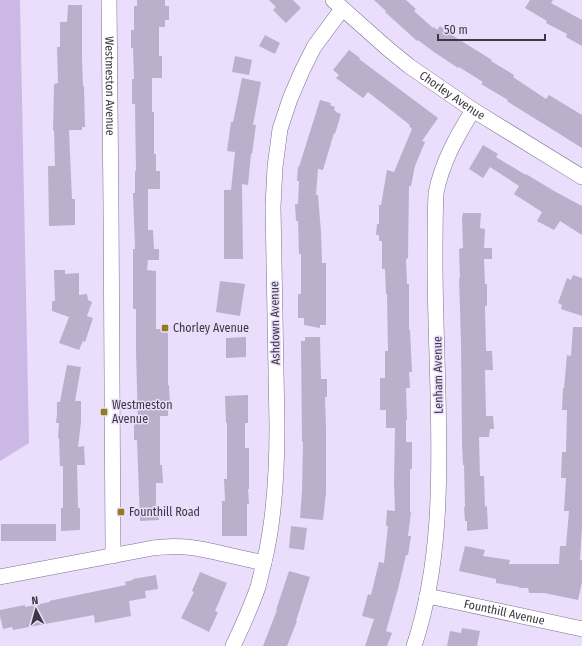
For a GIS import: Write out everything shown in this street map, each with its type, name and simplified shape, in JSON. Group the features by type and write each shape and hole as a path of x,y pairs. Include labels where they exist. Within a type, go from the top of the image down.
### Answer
{"street":[{"name":"Westmeston Avenue","path":"109,0 113,556"},
{"name":"Chorley Avenue","path":"337,4 409,66 473,110 582,177"},
{"name":"Ashdown Avenue","path":"233,646 258,586 271,530 273,513 277,461 273,207 275,167 280,129 290,99 302,71 337,4"},
{"name":"Lenham Avenue","path":"414,646 427,596 438,517 435,260 436,193 437,185 445,161 459,132 473,110"},
{"path":"0,577 153,548 175,546 202,549 264,563"},
{"name":"Founthill Avenue","path":"427,596 582,629"}],"shaded area":[{"path":"0,0 20,0 29,443 0,461"}],"building":[{"path":"137,0 165,0 165,6 169,6 169,20 165,20 165,27 159,27 159,56 162,56 162,78 152,78 154,154 156,154 156,171 160,171 160,189 148,189 148,230 153,230 154,249 159,249 159,260 148,260 147,270 156,271 156,329 168,329 168,385 170,407 168,407 168,416 160,416 160,465 162,465 163,483 156,483 156,508 158,508 159,520 140,521 137,440 134,440 134,424 138,424 136,309 133,309 133,249 135,249 133,193 135,193 136,171 135,104 132,104 132,79 134,79 133,48 131,48 131,30 134,30 134,6 137,6"},
{"path":"269,0 293,0 301,8 286,23 273,10 276,7"},
{"path":"374,0 406,0 416,9 414,11 433,28 434,27 437,30 440,26 514,75 513,77 546,99 549,95 582,115 582,148 481,84 483,82 459,67 458,68 418,40 417,41"},
{"path":"530,0 553,0 551,3 582,20 582,46 566,37 567,34 546,23 547,21 525,8"},
{"path":"68,5 82,5 82,59 85,127 82,127 82,130 69,130 72,199 75,199 75,225 49,226 48,166 55,166 53,130 54,84 58,83 57,47 60,47 60,22 67,22"},
{"path":"265,35 280,43 275,54 259,46"},
{"path":"349,50 438,118 422,141 425,142 415,166 411,186 409,186 408,258 406,259 407,284 409,284 409,330 412,372 409,372 410,388 406,388 406,442 412,442 412,469 410,469 411,512 408,536 411,536 408,555 406,555 386,631 392,633 387,646 365,646 374,619 362,616 368,594 371,595 379,562 384,563 388,526 386,526 387,510 395,511 395,428 386,428 386,410 380,410 380,378 385,378 385,351 388,351 387,294 385,269 382,269 382,241 379,241 379,235 376,235 377,224 379,224 379,205 381,205 387,170 394,172 412,129 409,126 410,125 368,92 363,98 336,78 339,75 333,70"},
{"path":"235,56 252,60 249,75 232,72"},
{"path":"242,78 261,82 253,125 256,125 248,185 242,184 243,259 224,259 224,190 231,190 235,152 227,151 231,122 233,122"},
{"path":"320,100 331,103 330,105 335,107 334,110 341,114 323,170 318,169 316,195 318,195 322,263 326,263 326,325 320,325 320,328 304,325 304,318 298,318 298,294 301,294 301,254 299,254 298,221 296,221 295,204 298,204 298,166 299,167"},
{"path":"483,145 498,154 496,157 582,206 582,235 560,221 554,230 537,221 542,212 514,194 519,186 490,167 483,178 469,169"},
{"path":"463,213 481,213 480,228 485,229 484,248 492,248 492,259 484,259 485,284 487,284 487,306 485,306 486,351 492,351 493,370 485,370 486,416 493,416 494,429 490,429 489,437 479,437 480,476 484,476 485,507 487,506 488,529 467,531 467,521 465,521 464,507 459,278 459,249 463,248"},
{"path":"54,270 65,270 65,274 79,273 79,295 87,294 88,300 92,302 87,316 93,318 85,342 83,341 79,350 59,343 69,317 52,311 52,301 55,301"},
{"path":"573,275 582,278 582,316 561,309 562,305 558,303 567,278 571,280"},
{"path":"220,281 245,284 240,316 216,312"},
{"path":"573,327 582,327 582,526 580,560 582,560 582,582 578,600 544,593 529,593 528,588 519,588 496,583 496,579 459,571 465,546 485,550 483,556 510,560 509,564 559,564 560,546 566,546 569,511 564,511 566,478 561,478 562,452 566,452 567,410 562,410 567,355 571,356"},
{"path":"246,337 246,357 226,358 226,338"},
{"path":"305,337 320,337 321,379 327,379 327,397 325,397 326,493 323,520 300,518 303,442 301,341 305,341"},
{"path":"67,365 81,367 75,401 81,401 81,422 78,447 84,446 85,465 77,465 80,530 61,531 61,508 63,508 63,466 60,466 58,438 59,423 56,423 57,402 60,402"},
{"path":"248,395 248,423 245,423 245,448 249,448 249,504 247,504 247,536 222,536 222,501 225,501 224,479 227,479 227,423 225,396"},
{"path":"1,524 56,524 56,541 1,541"},
{"path":"291,526 307,528 304,550 289,548"},
{"path":"289,571 310,577 297,621 287,646 263,646 277,610"},
{"path":"200,572 227,583 215,611 218,612 209,632 181,618 194,592 192,591"},
{"path":"156,575 158,589 145,591 146,598 129,601 131,616 95,623 94,615 13,630 12,627 3,629 0,610 25,605 25,607 126,585 125,582 133,579"},
{"path":"462,628 480,631 477,646 447,646 450,631 461,633"}],"place":[{"name":"Chorley Avenue","path":"165,328"},
{"name":"Westmeston Avenue","path":"104,412"},
{"name":"Founthill Road","path":"121,512"}]}
